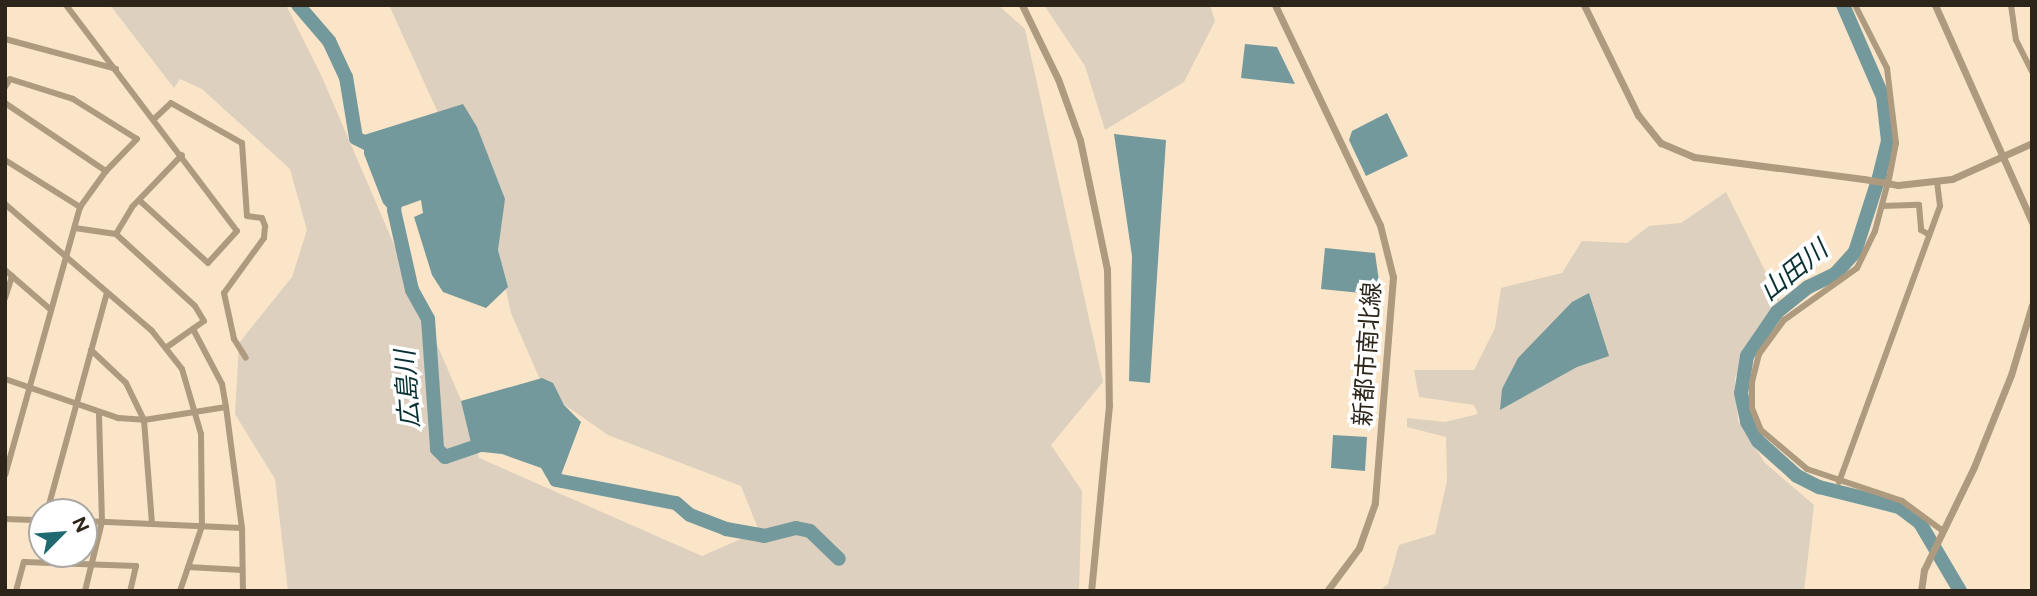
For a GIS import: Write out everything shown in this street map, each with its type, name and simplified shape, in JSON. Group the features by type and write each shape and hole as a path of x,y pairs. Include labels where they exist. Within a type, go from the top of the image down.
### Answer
{"street":[{"path":"57,5 67,6 237,231 208,263 139,200"},
{"path":"1022,5 1058,79 1080,140 1105,256 1111,310 1109,405 1091,591"},
{"name":"新都市南北線","path":"1275,5 1380,225 1393,276 1374,503 1359,548 1327,591"},
{"path":"1584,5 1639,116 1668,147 1694,157 1898,185 1937,183 2032,143"},
{"path":"1855,5 1887,68 1896,143 1882,206 1857,268 1784,320 1759,354 1752,383 1752,408 1761,430 1807,469 1839,482 1902,501 1943,531"},
{"path":"1936,5 2032,222"},
{"path":"2011,5 2016,40 2032,72"},
{"path":"5,39 116,69"},
{"path":"5,87 10,79 74,99 137,139 106,171 80,207 5,475"},
{"path":"5,103 106,171"},
{"path":"155,119 171,103 242,143 247,216 262,218 265,226 264,238 224,293 234,339 246,358"},
{"path":"116,234 139,200 182,155"},
{"path":"7,164 80,207"},
{"path":"1839,482 1940,206 1937,183"},
{"path":"5,204 167,347 182,369 197,412 201,434 202,526 180,591"},
{"path":"1882,206 1919,205 1921,230 1928,234"},
{"path":"75,228 116,234 195,306 204,321 167,347"},
{"path":"5,270 51,310"},
{"path":"5,298 12,276"},
{"path":"51,498 107,293"},
{"path":"1920,591 1931,556 2011,375 2032,305"},
{"path":"193,329 222,384 242,528 243,591"},
{"path":"91,350 126,383 144,420 152,524"},
{"path":"5,379 99,413 144,420 226,407"},
{"path":"98,539 102,522 99,413"},
{"path":"5,519 28,520"},
{"path":"98,522 242,528"},
{"path":"16,591 24,562 28,562"},
{"path":"98,565 136,566 130,591"},
{"path":"188,567 242,570"},
{"path":"85,591 91,568"}],"shaded area":[{"path":"110,5 286,5 321,75 470,421 479,458 702,556 759,531 741,486 608,435 545,391 511,313 495,238 389,5 998,5 1025,29 1103,382 1051,445 1082,491 1079,591 288,591 275,479 235,414 239,343 292,277 307,230 290,169 202,89 180,79 174,88"},
{"path":"1044,5 1210,5 1215,21 1184,82 1105,130 1085,66"},
{"path":"1726,192 1780,301 1735,378 1738,421 1765,463 1814,505 1804,591 1379,591 1388,584 1399,545 1435,534 1447,481 1446,437 1407,427 1407,418 1445,422 1478,414 1474,405 1419,397 1414,370 1474,370 1495,328 1501,288 1562,273 1582,241 1627,243 1649,226 1681,223"}],"water":[{"path":"1245,44 1277,47 1295,84 1241,78"},
{"path":"463,104 477,127 505,199 498,250 508,287 486,308 443,292 432,275 414,217 423,213 421,200 390,211 383,203 364,154 364,135"},
{"path":"1387,113 1408,156 1366,176 1349,140 1352,131"},
{"path":"1114,134 1166,140 1150,383 1129,381 1132,256"},
{"path":"1325,248 1375,253 1381,295 1321,289"},
{"path":"1589,293 1609,356 1577,367 1500,410 1502,389 1518,358 1572,302"},
{"path":"542,378 553,383 564,405 581,422 561,475 502,454 473,451 461,401"},
{"path":"1333,435 1367,437 1365,471 1331,468"}],"waterway":[{"name":"広島川","path":"298,5 329,41 346,77 356,138 382,151"},
{"name":"山田川","path":"1843,5 1883,97 1888,141 1880,174 1855,252 1835,274 1808,287 1777,312 1747,356 1741,393 1747,422 1758,441 1797,476 1819,487 1899,507 1920,523 1960,591"},
{"name":"広島川","path":"397,193 394,210 412,290 428,319 437,449 445,457 489,442"},
{"name":"広島川","path":"544,459 556,480 676,503 690,515 726,529 764,536 796,528 810,531 839,559"}]}
